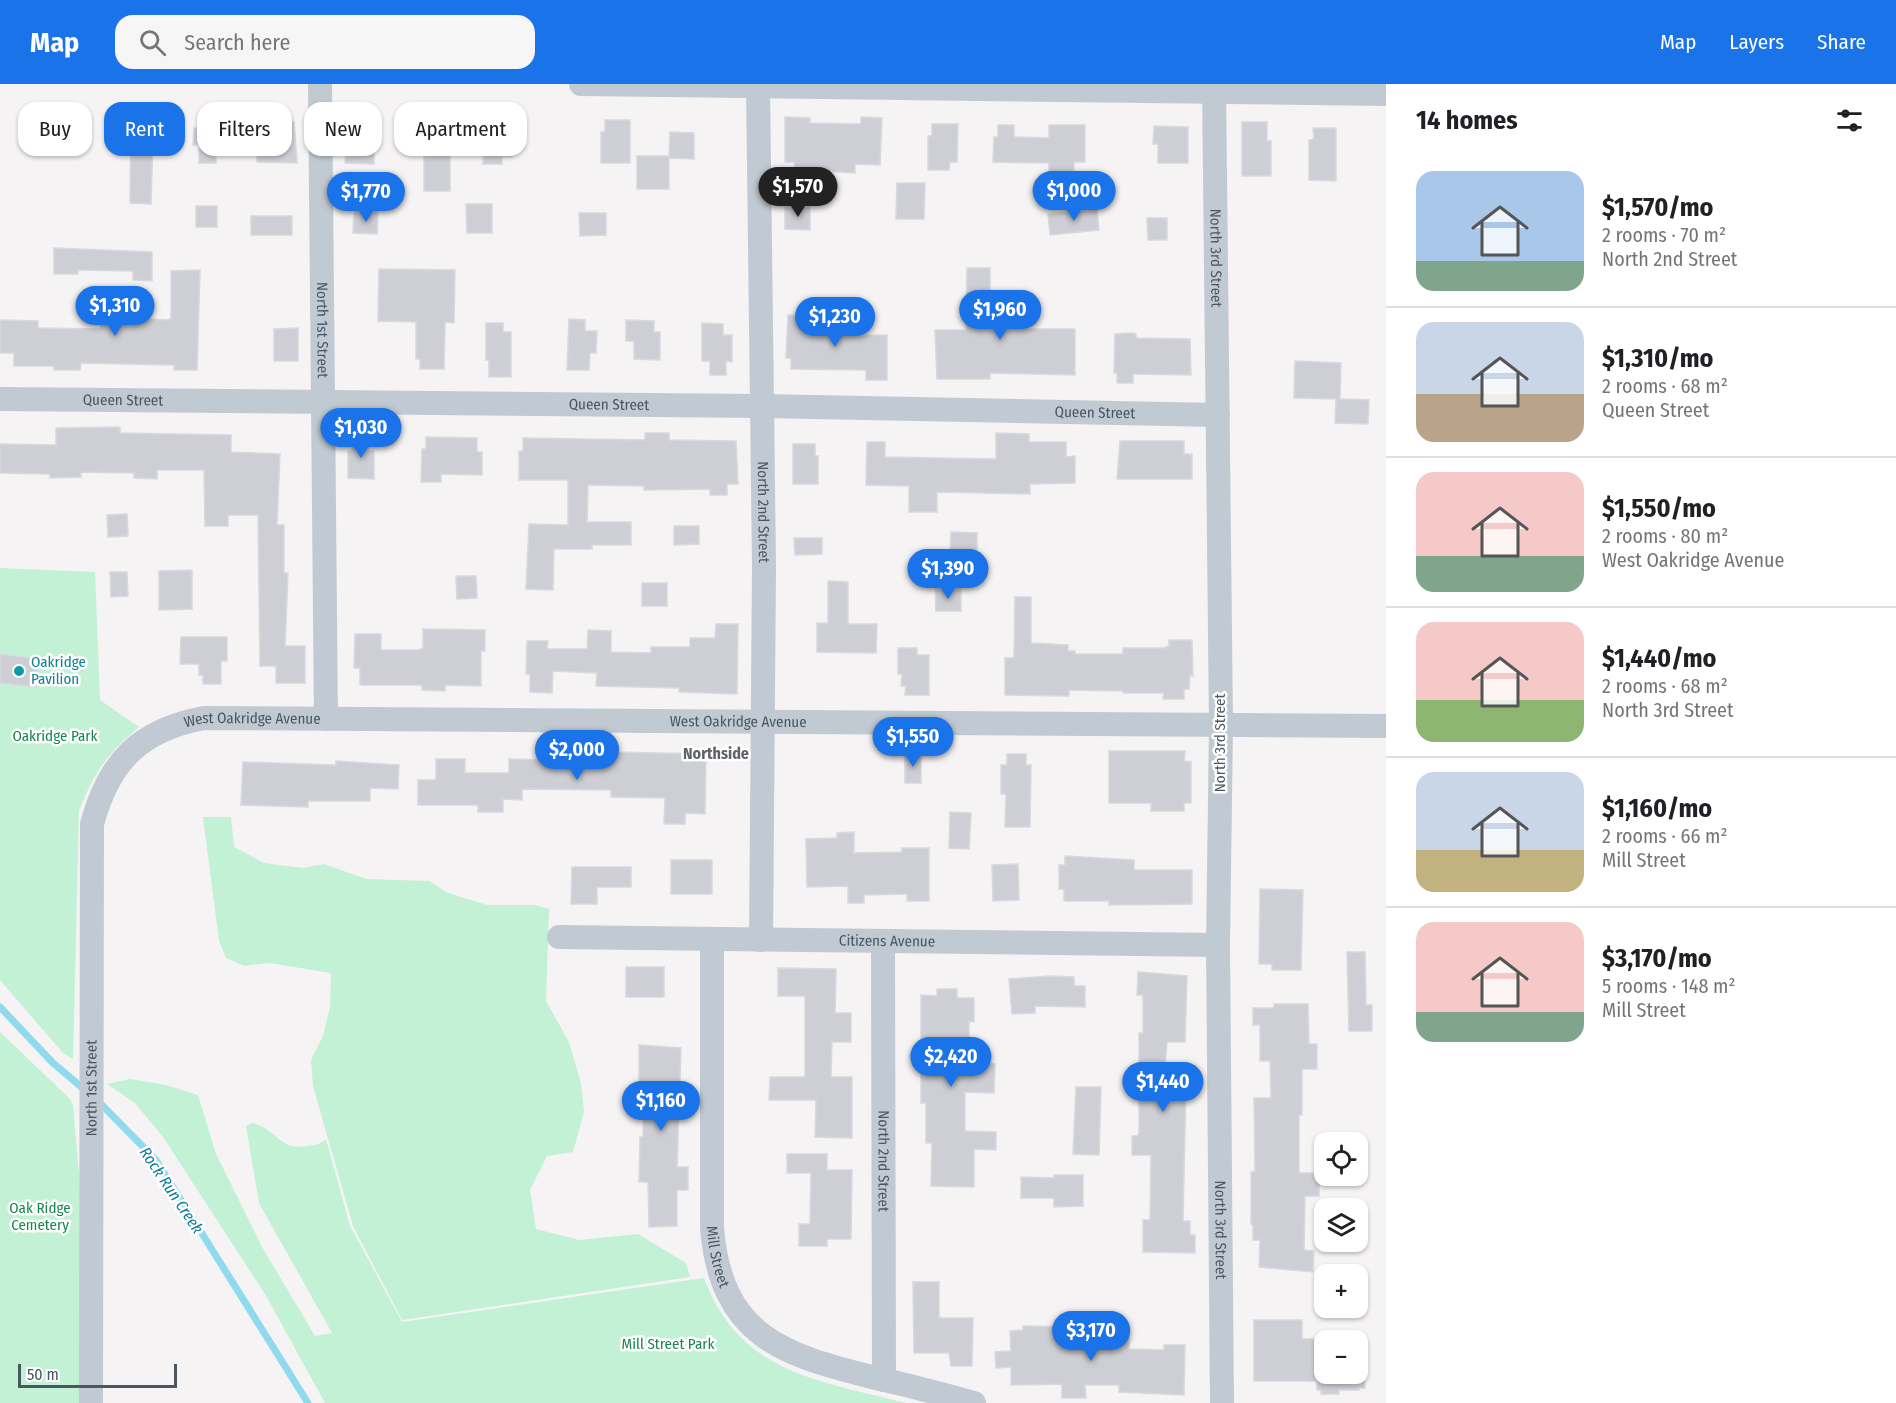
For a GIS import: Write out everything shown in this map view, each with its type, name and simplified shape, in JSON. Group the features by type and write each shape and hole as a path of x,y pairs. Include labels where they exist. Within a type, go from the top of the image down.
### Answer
{"street":[{"name":"North 1st Street","path":"320,84 326,719"},
{"path":"581,84 1213,88 1386,94"},
{"name":"North 2nd Street","path":"758,85 764,567 760,940"},
{"name":"North 3rd Street","path":"1213,88 1221,724 1218,945 1222,1403"},
{"name":"Queen Street","path":"0,399 762,406 1218,415"},
{"name":"West Oakridge Avenue","path":"111,776 132,750 151,735 175,724 204,718 1386,726"},
{"name":"North 1st Street","path":"91,1403 92,824 99,798 111,776"},
{"name":"Citizens Avenue","path":"559,938 1218,945"},
{"name":"Mill Street","path":"712,939 712,1228 717,1262 730,1299 744,1320 766,1339 792,1353 832,1367 974,1403"},
{"name":"North 2nd Street","path":"883,943 884,1380"}],"green space":[{"name":"Oakridge Park","path":"0,568 95,572 100,700 139,727 118,746 103,764 90,785 79,811 73,1059 63,1053 0,980"},
{"path":"203,817 231,817 234,847 264,863 303,868 324,864 366,879 429,881 448,893 487,905 535,905 549,909 546,1001 569,1042 581,1083 584,1112 573,1152 547,1156 530,1190 536,1229 579,1240 638,1234 686,1263 690,1277 402,1320 353,1226 313,1086 311,1060 323,1036 330,1007 331,973 270,963 244,966 226,958 219,941"},
{"name":"Oak Ridge Cemetery","path":"0,1032 70,1099 73,1105 80,1186 80,1403 0,1403"},
{"name":"Mill Street Park","path":"130,1079 166,1085 198,1095 216,1154 262,1247 315,1336 332,1333 259,1203 246,1126 252,1123 268,1130 284,1143 298,1147 320,1143 326,1139 350,1226 402,1322 704,1278 719,1310 738,1335 761,1354 813,1379 906,1403 325,1403 265,1294 163,1137 135,1103 107,1084"}],"building":[{"path":"785,117 810,118 810,123 861,124 861,117 882,118 880,165 855,164 855,173 794,169 795,162 785,162"},
{"path":"605,120 630,120 630,163 601,163 601,132 605,132"},
{"path":"292,122 294,122 297,163 257,162 257,156 292,156"},
{"path":"1242,122 1267,122 1267,141 1271,141 1271,176 1242,176"},
{"path":"932,124 958,124 957,162 950,162 949,170 928,170 928,136 932,136"},
{"path":"998,125 1014,125 1014,137 1049,138 1049,125 1085,125 1085,162 1074,162 1074,172 1049,173 1049,163 993,162 994,137 998,137"},
{"path":"1154,126 1188,127 1188,163 1158,163 1158,144 1153,144"},
{"path":"194,128 197,128 197,145 193,145"},
{"path":"1313,128 1336,128 1336,181 1309,180 1309,140 1314,139"},
{"path":"670,132 694,133 694,159 669,158 669,189 637,189 637,156 669,156"},
{"path":"131,156 152,156 151,204 130,203"},
{"path":"199,156 216,156 216,163 199,163"},
{"path":"345,156 374,156 374,164 345,163"},
{"path":"424,156 450,156 450,191 424,191"},
{"path":"484,156 512,156 502,157 502,164 483,164"},
{"path":"897,183 925,183 924,219 896,219"},
{"path":"466,204 492,204 492,233 467,233"},
{"path":"196,206 217,206 217,227 196,227"},
{"path":"785,207 810,207 810,230 785,229"},
{"path":"1097,209 1099,230 1050,235 1048,214"},
{"path":"354,212 378,212 377,234 353,233"},
{"path":"579,213 606,213 606,235 580,236"},
{"path":"251,216 292,216 292,235 251,235"},
{"path":"1147,218 1167,218 1167,240 1148,240"},
{"path":"54,248 152,252 152,281 133,280 133,271 78,270 78,274 54,274"},
{"path":"967,268 990,268 990,314 1027,314 1027,329 1075,329 1075,375 990,373 990,379 937,379 935,330 966,330"},
{"path":"379,269 455,270 454,323 445,322 444,369 420,369 420,359 416,359 416,322 378,321"},
{"path":"200,270 197,370 174,370 174,365 81,363 80,370 54,370 54,366 14,366 14,353 0,353 0,320 38,321 38,328 100,329 101,317 168,320 171,318 171,271"},
{"path":"788,315 814,317 814,320 847,321 846,332 853,332 853,335 887,335 887,380 866,380 866,370 791,369 791,358 786,358"},
{"path":"569,319 585,320 585,331 597,331 596,353 590,353 589,370 567,370"},
{"path":"626,320 654,321 654,332 660,332 660,360 634,359 634,341 626,341"},
{"path":"486,323 503,323 503,332 511,332 511,377 489,377 489,360 486,360"},
{"path":"702,323 723,324 723,335 732,335 732,362 726,361 726,375 710,375 710,361 702,361"},
{"path":"298,328 298,361 274,361 274,329"},
{"path":"1115,334 1136,334 1136,338 1190,339 1191,375 1133,374 1133,383 1117,383 1117,373 1114,373"},
{"path":"1295,361 1341,363 1340,399 1369,400 1368,424 1335,423 1336,399 1294,398"},
{"path":"120,427 120,433 231,435 231,452 280,454 277,525 284,525 284,573 288,573 285,646 305,646 305,683 276,683 276,666 260,666 258,515 228,515 228,526 205,526 204,470 157,470 157,479 134,478 134,473 81,472 81,477 50,478 50,474 0,473 0,444 56,445 56,428"},
{"path":"645,433 669,433 669,440 736,441 738,484 727,484 727,495 710,495 710,489 644,490 644,486 588,485 587,522 631,522 631,545 592,545 592,549 554,549 553,590 526,589 529,524 568,525 568,480 519,480 519,451 523,451 523,438 645,440"},
{"path":"996,433 1029,434 1029,442 1066,442 1066,457 1075,456 1075,483 1030,484 1030,494 937,492 937,512 909,512 909,486 866,485 867,442 885,442 885,457 996,459"},
{"path":"352,436 368,436 368,451 374,451 374,479 348,478 348,451 352,451"},
{"path":"426,437 477,438 477,452 482,452 482,475 441,474 441,482 421,482 422,449 426,449"},
{"path":"1120,441 1184,441 1184,454 1192,454 1192,479 1117,479"},
{"path":"793,444 815,444 815,456 818,456 818,484 793,484"},
{"path":"127,514 128,536 108,537 107,515"},
{"path":"674,526 699,526 699,544 674,545"},
{"path":"951,532 977,533 977,555 950,554"},
{"path":"794,538 822,538 822,554 795,555"},
{"path":"192,570 192,609 159,610 159,571"},
{"path":"110,572 127,572 128,596 111,597"},
{"path":"456,576 476,576 477,598 457,599"},
{"path":"828,581 848,582 848,624 877,624 876,653 817,652 817,623 828,623"},
{"path":"642,583 667,583 667,606 642,606"},
{"path":"935,589 961,589 961,611 936,611"},
{"path":"1015,597 1031,597 1031,643 1068,645 1068,651 1075,651 1075,654 1123,654 1123,648 1164,648 1169,646 1169,640 1192,640 1193,676 1190,675 1189,689 1184,689 1184,699 1163,699 1164,693 1123,693 1123,691 1069,690 1069,696 1005,695 1005,658 1014,658"},
{"path":"716,624 738,624 737,694 679,692 679,688 596,686 597,673 553,671 552,693 530,692 530,674 526,674 527,641 548,641 547,649 587,649 588,630 611,631 611,652 651,653 651,647 690,647 690,638 715,638"},
{"path":"423,629 485,630 485,651 481,651 481,686 445,685 445,691 422,690 422,685 360,685 360,668 354,668 355,634 381,634 381,650 419,650 423,648"},
{"path":"181,637 227,637 227,661 221,661 221,684 203,684 203,675 199,675 199,664 180,664"},
{"path":"898,648 917,648 917,655 929,655 929,695 905,695 906,686 901,686 902,674 898,674"},
{"name":"Oakridge Pavilion","path":"0,654 39,659 36,687 0,683"},
{"path":"1109,751 1185,751 1184,761 1191,762 1191,803 1184,803 1184,811 1151,811 1151,803 1109,803"},
{"path":"611,752 706,754 705,814 685,813 685,824 664,824 665,798 611,797 611,790 522,789 522,800 503,799 503,812 478,812 478,805 418,805 418,780 436,780 436,759 465,759 465,773 509,773 509,759 544,760 546,753 611,755"},
{"path":"905,753 921,753 921,783 905,783"},
{"path":"1007,754 1026,754 1026,765 1031,765 1030,827 1005,827 1006,794 1001,794 1001,765 1007,765"},
{"path":"336,761 399,765 398,789 370,788 370,801 308,801 308,807 241,805 243,762 336,765"},
{"path":"950,812 971,813 969,849 949,848"},
{"path":"854,832 854,853 902,852 902,848 929,848 929,901 907,901 907,894 864,895 864,903 848,903 848,886 807,887 806,839 837,838 837,833"},
{"path":"1065,856 1134,860 1134,870 1192,870 1192,904 1109,905 1109,901 1064,901 1064,889 1059,889 1059,865 1065,865"},
{"path":"671,860 712,860 712,894 671,894"},
{"path":"1018,864 1019,900 993,901 992,865"},
{"path":"572,867 631,867 631,887 597,887 597,904 571,904"},
{"path":"1260,889 1303,890 1301,970 1272,970 1272,964 1259,964"},
{"path":"1347,952 1365,952 1366,1005 1372,1005 1372,1031 1349,1031"},
{"path":"626,967 664,967 664,997 626,997"},
{"path":"778,968 836,969 835,1013 851,1013 851,1042 832,1042 831,1077 852,1077 852,1138 815,1137 816,1100 769,1100 770,1077 805,1077 805,996 778,996"},
{"path":"1138,972 1187,976 1185,1042 1167,1042 1164,1081 1186,1081 1183,1221 1190,1221 1190,1235 1195,1235 1195,1253 1143,1252 1143,1220 1150,1220 1151,1155 1132,1155 1132,1136 1138,1136 1139,1132 1139,1033 1143,1033 1143,995 1137,995"},
{"path":"1074,977 1074,986 1085,986 1085,1007 1035,1006 1035,1013 1012,1014 1009,979"},
{"path":"937,989 957,989 957,998 974,998 974,1022 969,1021 969,1064 995,1064 994,1093 965,1092 965,1131 996,1132 996,1150 974,1149 974,1187 931,1186 932,1143 926,1143 926,1103 921,1103 921,995 937,996"},
{"path":"1274,1004 1308,1004 1309,1044 1317,1044 1317,1069 1302,1069 1302,1115 1299,1115 1299,1173 1314,1173 1314,1186 1319,1186 1319,1196 1305,1196 1304,1250 1314,1251 1313,1272 1259,1267 1260,1240 1253,1240 1251,1172 1255,1172 1254,1098 1271,1098 1270,1061 1260,1061 1260,1025 1253,1025 1253,1008 1274,1008"},
{"path":"639,1045 681,1048 677,1167 688,1167 688,1190 677,1190 677,1226 649,1227 648,1182 639,1182 644,1096 639,1096"},
{"path":"1076,1087 1101,1087 1099,1155 1073,1154"},
{"path":"787,1154 827,1154 827,1170 852,1170 851,1239 827,1239 827,1246 799,1246 799,1224 810,1224 811,1173 787,1173"},
{"path":"1054,1175 1083,1175 1083,1206 1054,1207 1054,1198 1021,1198 1021,1177 1054,1178"},
{"path":"913,1282 939,1282 939,1318 973,1318 972,1366 951,1366 949,1353 914,1353"},
{"path":"1254,1320 1302,1320 1302,1339 1314,1339 1314,1381 1254,1381"},
{"path":"1023,1326 1090,1327 1090,1338 1129,1338 1129,1349 1164,1350 1164,1345 1185,1345 1184,1395 1119,1392 1119,1385 1085,1385 1086,1398 1062,1398 1062,1384 1011,1385 1011,1367 996,1368 995,1352 1011,1351 1010,1331 1023,1330"},
{"path":"1317,1384 1365,1384 1365,1388 1339,1390 1339,1394 1321,1394 1321,1390 1317,1390"}],"waterway":[{"name":"Rock Run Creek","path":"0,1007 53,1063 85,1090"},
{"name":"Rock Run Creek","path":"98,1101 156,1160 308,1403"}],"place":[{"name":"Oakridge Pavilion","path":"19,671"}],"district":[{"name":"Northside","path":"716,753"}]}
